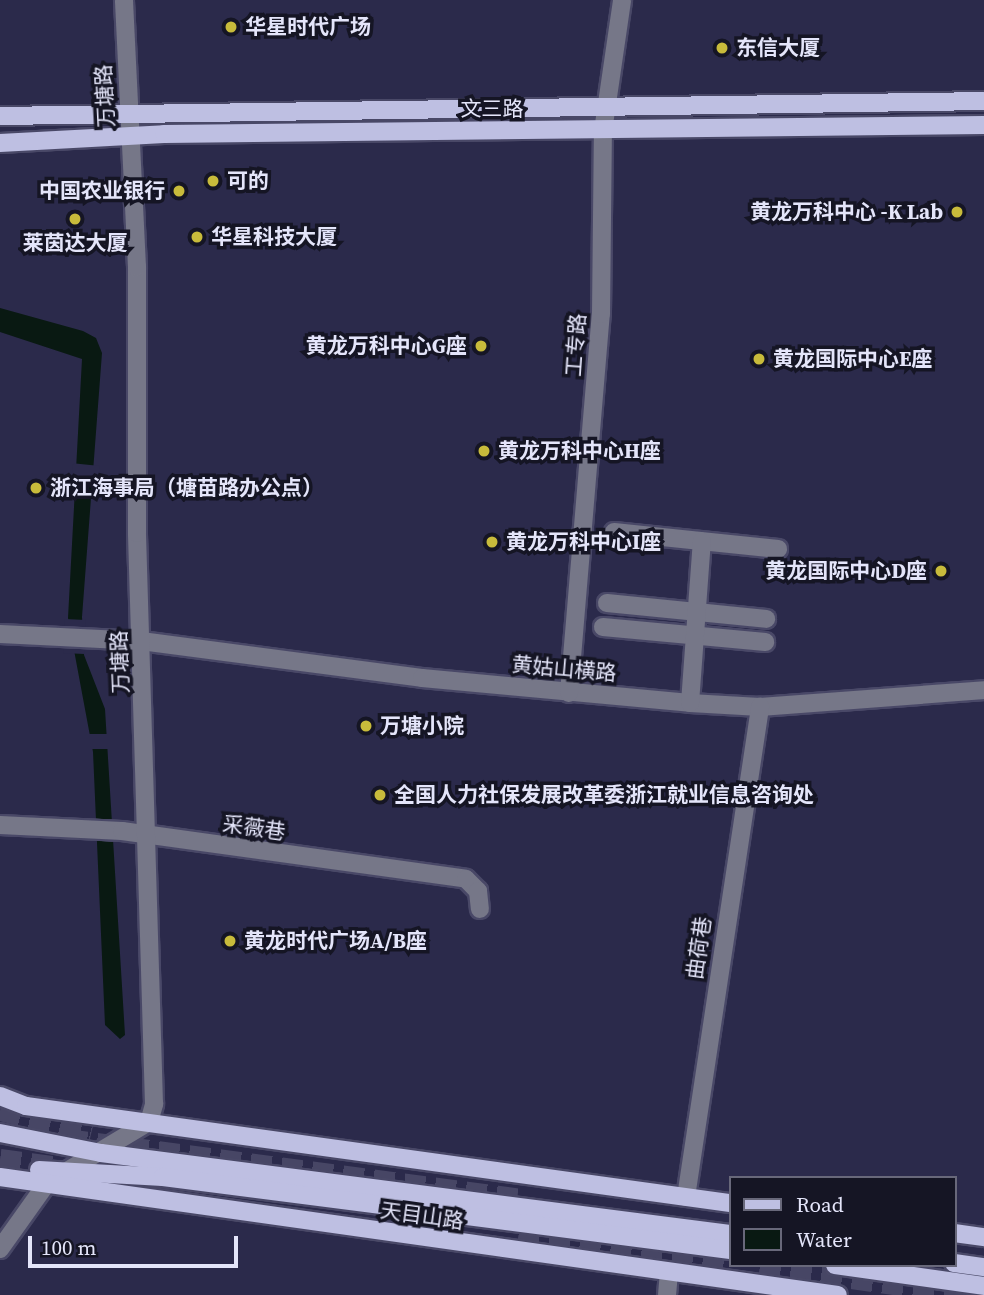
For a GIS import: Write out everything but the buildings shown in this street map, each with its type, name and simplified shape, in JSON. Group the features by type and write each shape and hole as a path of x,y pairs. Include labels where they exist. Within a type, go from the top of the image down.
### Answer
{"main road":[{"name":"文三路","path":"0,116 984,101"},
{"name":"文三路","path":"0,144 131,141 164,134 984,125"},
{"path":"0,1096 149,1122 729,1203"},
{"name":"天目山路","path":"0,1133 101,1153 729,1234"},
{"name":"天目山路","path":"0,1165 63,1173 163,1177 729,1250"},
{"name":"天目山路","path":"0,1177 669,1274 838,1295"},
{"path":"956,1233 984,1237"},
{"path":"956,1263 984,1267"},
{"path":"849,1267 984,1286"}],"street":[{"name":"万塘路","path":"124,0 131,141 141,641 156,1083 149,1122"},
{"name":"工专路","path":"569,693 601,314 603,131 610,108 622,0"},
{"path":"614,532 778,549"},
{"path":"690,703 702,541"},
{"path":"607,603 766,619"},
{"path":"603,627 765,642"},
{"name":"黄姑山横路","path":"0,634 141,641 569,693 760,707 984,690"},
{"name":"曲荷巷","path":"686,1197 760,707"},
{"name":"采薇巷","path":"0,825 113,830 466,879 478,891 480,909"},
{"path":"0,1249 47,1183 149,1122"},
{"path":"667,1295 669,1274"}],"water":[{"path":"0,308 83,331 96,338 102,353 82,617 84,655 105,709 125,1035 120,1039 105,1025 93,752 68,618 82,359 0,332"}],"pier":[{"path":"73,463 100,466 98,485 71,482"},
{"path":"65,619 86,620 84,654 63,653"},
{"path":"86,734 110,734 110,749 86,749"}],"tunnel":[{"path":"0,1110 91,1132"},
{"path":"66,1139 517,1198"},
{"path":"0,1159 60,1167"},
{"path":"519,1231 729,1261"},
{"path":"774,1267 972,1295"}],"place":[{"name":"华星时代广场","path":"231,27"},
{"name":"东信大厦","path":"722,48"},
{"name":"可的","path":"213,181"},
{"name":"中国农业银行","path":"179,191"},
{"name":"黄龙万科中心 -K Lab","path":"957,212"},
{"name":"莱茵达大厦","path":"75,219"},
{"name":"华星科技大厦","path":"197,237"},
{"name":"黄龙万科中心G座","path":"481,346"},
{"name":"黄龙国际中心E座","path":"759,359"},
{"name":"黄龙万科中心H座","path":"484,451"},
{"name":"浙江海事局（塘苗路办公点）","path":"36,488"},
{"name":"黄龙万科中心I座","path":"492,542"},
{"name":"黄龙国际中心D座","path":"941,571"},
{"name":"万塘小院","path":"366,726"},
{"name":"全国人力社保发展改革委浙江就业信息咨询处","path":"380,795"},
{"name":"黄龙时代广场A/B座","path":"230,941"}]}
